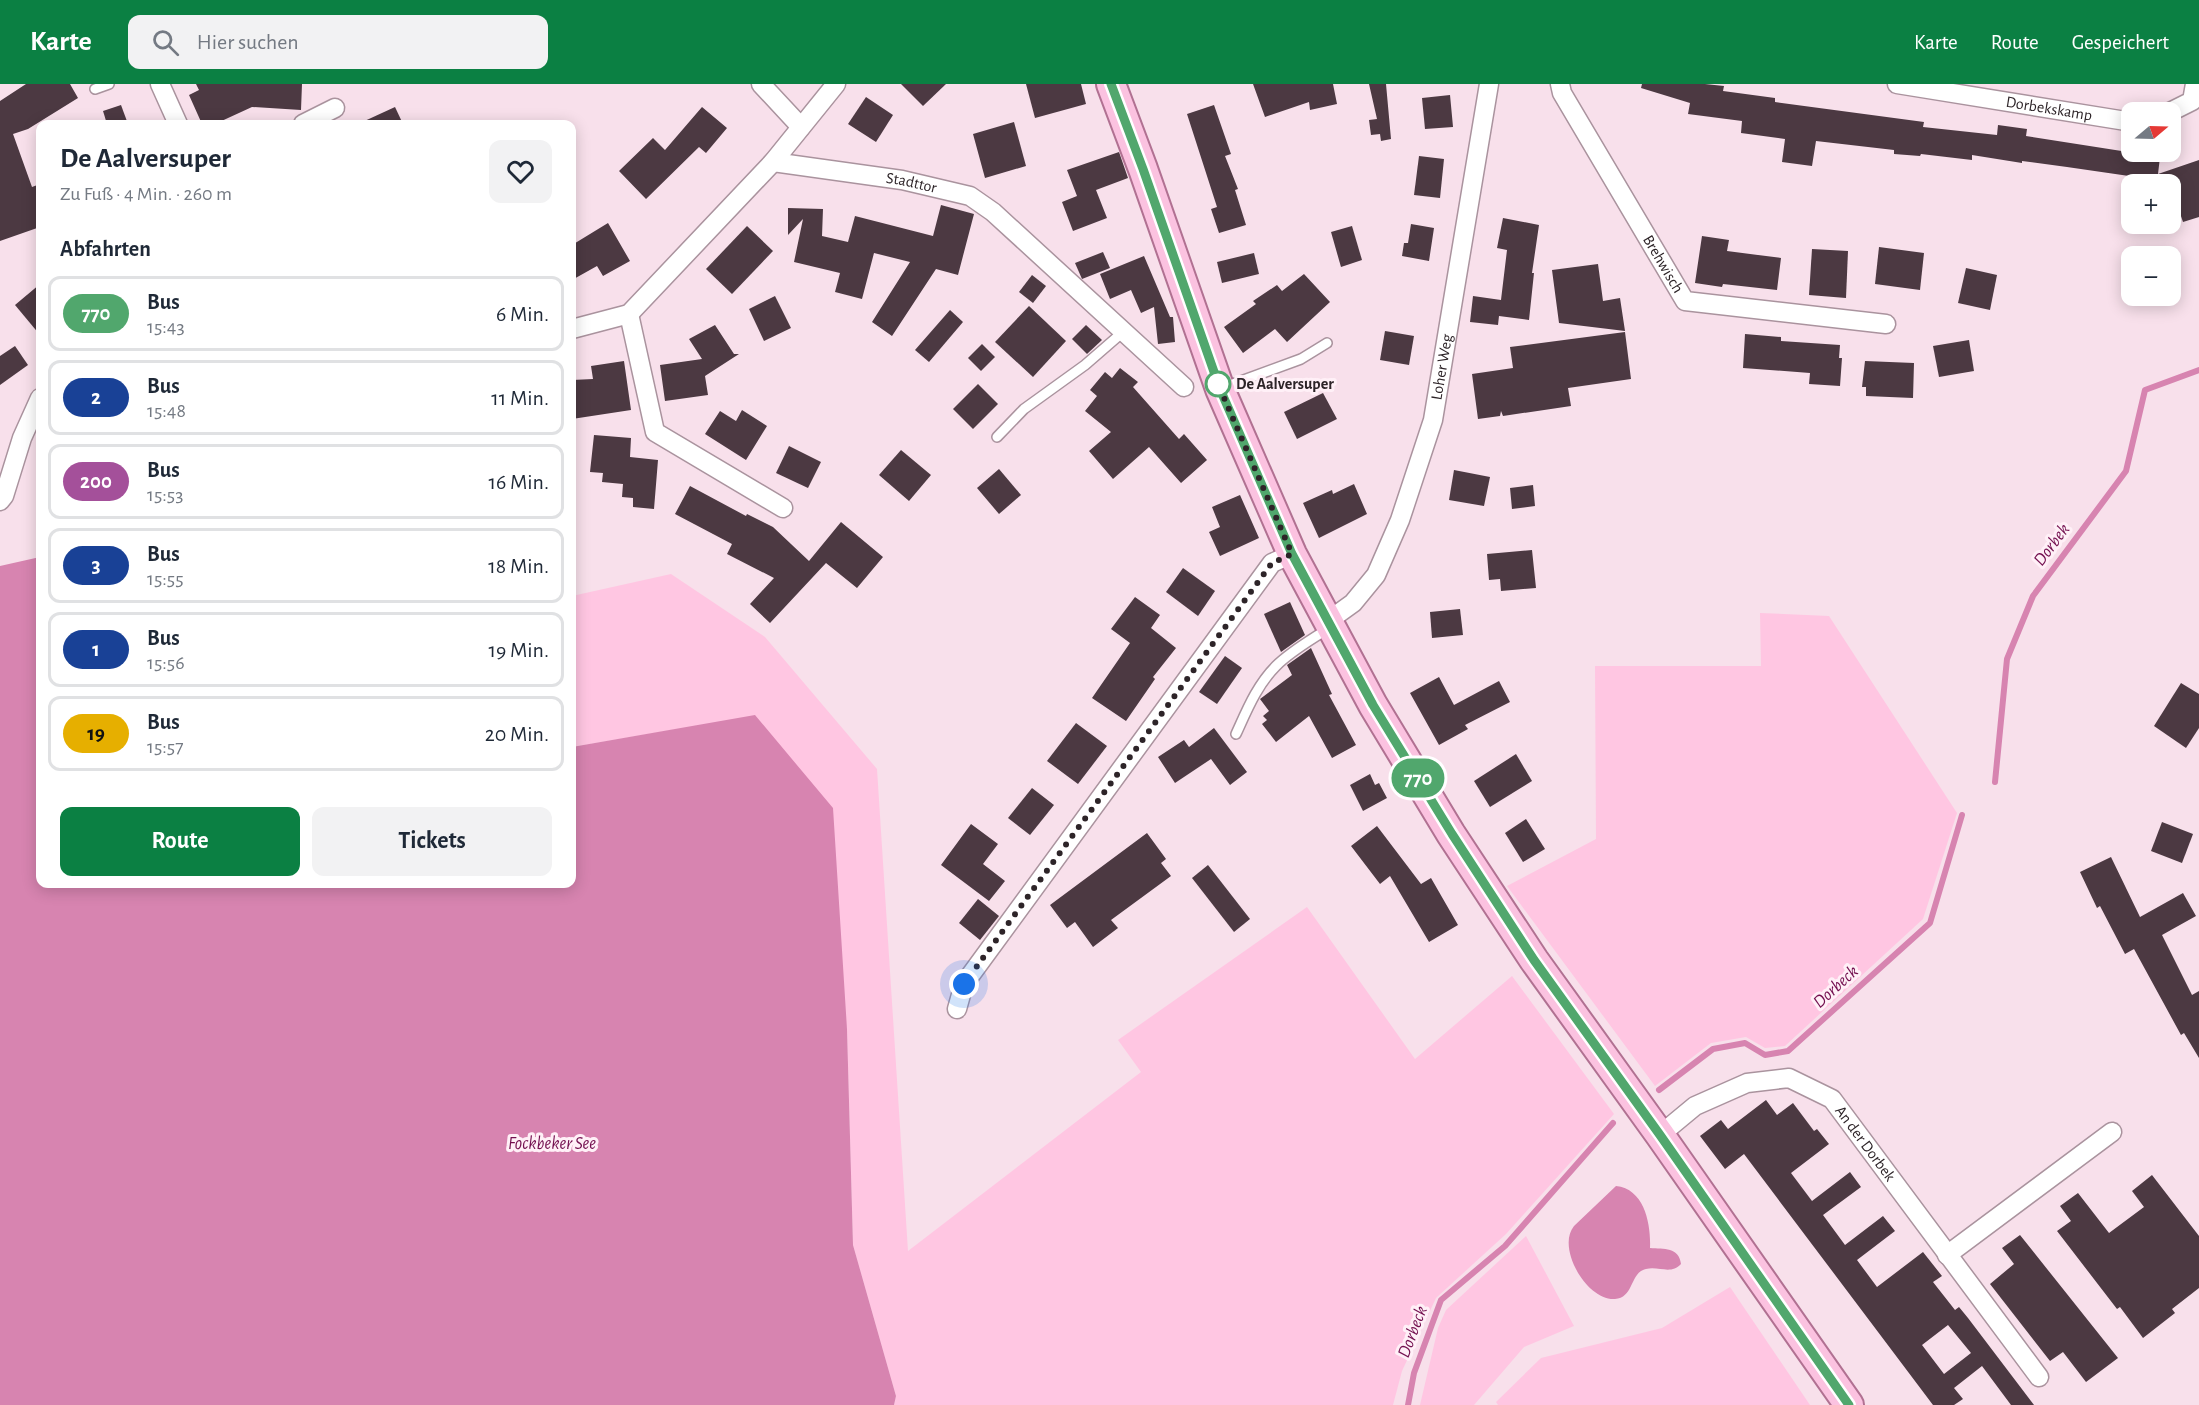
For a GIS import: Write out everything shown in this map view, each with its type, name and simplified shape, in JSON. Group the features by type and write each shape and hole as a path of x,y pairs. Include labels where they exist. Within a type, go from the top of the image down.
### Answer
{"main road":[{"path":"1111,84 1220,389 1292,554 1373,705 1452,834 1534,960 1849,1405"}],"street":[{"path":"160,84 176,120"},
{"path":"761,84 801,127"},
{"path":"576,328 629,314 773,162 836,84"},
{"name":"Loher Weg","path":"1329,623 1353,603 1376,575 1400,520 1432,420 1489,84"},
{"name":"Brehwisch","path":"1560,84 1568,103 1685,301 1886,324"},
{"name":"Dorbekskamp","path":"1897,84 2121,120"},
{"path":"2181,106 2192,101 2195,84"},
{"path":"311,120 335,108"},
{"name":"Stadttor","path":"773,162 902,180 970,196 993,212 1184,387"},
{"path":"629,314 655,432 783,508"},
{"path":"0,501 4,496 22,438 36,407"},
{"path":"957,1009 964,984 1272,563 1292,554"},
{"name":"An der Dorbek","path":"1660,1135 1695,1106 1747,1083 1789,1077 1832,1099 2039,1377"},
{"path":"1947,1255 2112,1132"}],"lane":[{"path":"95,89 109,84"},
{"path":"997,437 1024,409 1085,365 1123,332"},
{"path":"1220,389 1301,359 1327,343"},
{"path":"1236,734 1254,695 1266,678 1277,665 1329,623"}],"shaded area":[{"path":"671,574 765,637 877,769 908,1251 1141,1072 1118,1040 1307,907 1415,1059 1512,976 1614,1114 1506,1234 1436,1298 1402,1371 1393,1405 894,1405 896,1396 853,1245 847,1029 755,716 576,746 576,595"},
{"path":"1760,613 1829,616 1957,813 1923,919 1785,1046 1765,1048 1746,1037 1711,1043 1655,1086 1507,886 1596,839 1595,666 1761,666"},
{"path":"1526,1236 1574,1326 1524,1347 1474,1405 1420,1405 1438,1328 1446,1310"},
{"path":"1730,1287 1810,1405 1498,1405 1496,1402 1541,1358 1662,1328"}],"water":[{"name":"Fockbeker See","path":"36,558 36,888 576,888 576,746 755,715 833,808 847,1029 853,1245 896,1396 894,1405 0,1405 0,566"},
{"path":"1616,1186 1634,1194 1640,1201 1647,1219 1650,1248 1674,1252 1680,1258 1681,1264 1669,1270 1651,1268 1641,1271 1626,1294 1615,1299 1594,1292 1585,1283 1572,1259 1569,1236 1574,1226"}],"building":[{"path":"26,84 70,84 78,98 43,120 36,120 36,124 28,129 13,134 32,187 36,186 36,228 0,241 0,101"},
{"path":"196,84 302,84 301,110 252,107 224,120 200,120 189,95 199,90"},
{"path":"901,84 946,84 923,106"},
{"path":"1026,84 1081,84 1086,104 1035,118"},
{"path":"1253,84 1333,84 1337,104 1310,110 1309,102 1265,117"},
{"path":"1369,84 1386,84 1391,139 1381,141 1380,134 1371,135 1369,120 1377,119"},
{"path":"1642,84 1724,86 1723,91 1775,98 1775,102 1924,122 1923,127 1997,135 1998,125 2027,129 2026,136 2121,151 2121,162 2159,162 2158,174 2121,175 1972,155 1972,160 1921,154 1920,156 1894,154 1894,150 1816,141 1812,166 1782,162 1785,139 1741,133 1742,121 1688,114 1690,103 1641,88"},
{"path":"1450,95 1453,127 1425,129 1422,98"},
{"path":"866,97 893,115 876,142 848,124"},
{"path":"121,105 127,120 106,120 103,111"},
{"path":"1214,105 1231,154 1225,156 1238,189 1235,190 1246,225 1219,233 1211,209 1217,207 1187,114"},
{"path":"395,107 401,120 367,120"},
{"path":"702,107 727,128 706,153 699,147 646,199 619,171 653,138 665,150"},
{"path":"1014,122 1026,166 985,178 973,134"},
{"path":"1119,152 1128,178 1096,190 1107,218 1073,231 1062,202 1077,196 1067,170"},
{"path":"1419,156 1444,159 1440,198 1414,195"},
{"path":"2199,160 2199,217 2183,222 2181,174 2158,174"},
{"path":"941,205 974,214 958,275 936,269 892,336 872,322 910,262 874,253 862,299 835,292 840,273 794,262 803,219 788,235 788,208 823,209 822,236 848,242 855,216 933,236"},
{"path":"1503,218 1539,225 1532,273 1534,273 1529,320 1499,316 1498,325 1470,322 1473,296 1501,300 1507,250 1497,248"},
{"path":"608,223 630,261 603,276 597,266 576,278 576,243"},
{"path":"1411,224 1434,228 1429,261 1402,256 1404,243 1408,243"},
{"path":"747,226 773,251 732,294 706,269"},
{"path":"1352,226 1362,260 1341,267 1331,232"},
{"path":"1702,236 1729,240 1727,251 1781,258 1777,290 1695,283"},
{"path":"1879,247 1924,253 1920,290 1875,284"},
{"path":"1812,249 1848,251 1846,298 1809,295"},
{"path":"1103,252 1110,268 1082,279 1075,263"},
{"path":"1254,253 1259,274 1222,283 1217,262"},
{"path":"1144,256 1170,317 1173,317 1175,342 1158,344 1154,307 1141,313 1131,290 1110,299 1100,274"},
{"path":"1598,264 1603,301 1620,298 1625,331 1559,323 1552,270"},
{"path":"1966,268 1997,275 1990,310 1958,303"},
{"name":"De Aalversuper","path":"1304,274 1330,302 1287,342 1275,329 1243,353 1224,327 1256,304 1253,301 1277,285 1282,291"},
{"path":"1032,275 1046,286 1033,303 1019,292"},
{"path":"36,287 36,330 15,305"},
{"path":"775,296 791,328 764,341 749,309"},
{"path":"1029,306 1066,341 1033,377 995,342"},
{"path":"950,310 963,322 929,362 915,350"},
{"path":"715,325 734,354 739,354 705,376 708,395 665,401 660,365 702,359 689,339"},
{"path":"1086,325 1102,340 1087,354 1072,339"},
{"path":"1385,331 1414,336 1409,365 1380,360"},
{"path":"1625,332 1631,379 1568,388 1571,406 1503,416 1501,411 1500,416 1478,419 1472,374 1513,368 1510,347"},
{"path":"1745,334 1781,337 1781,341 1840,345 1839,358 1842,358 1840,386 1809,384 1810,373 1743,368"},
{"path":"1969,340 1974,371 1939,377 1933,346"},
{"path":"982,344 995,357 981,371 968,358"},
{"path":"15,346 28,365 0,385 0,356"},
{"path":"624,361 631,410 576,418 576,380 593,379 591,366"},
{"path":"1865,361 1914,363 1913,398 1866,396 1866,387 1862,387"},
{"path":"1120,368 1138,382 1133,387 1179,439 1184,434 1207,460 1181,483 1149,447 1113,479 1089,451 1111,432 1085,411 1097,396 1090,390 1105,372 1112,378"},
{"path":"978,384 998,404 973,429 953,409"},
{"path":"1323,393 1337,419 1297,439 1284,412"},
{"path":"742,410 767,426 746,460 705,434 720,411 736,421"},
{"path":"594,435 631,438 630,457 658,460 654,509 633,507 633,498 622,497 623,484 602,482 603,473 590,472"},
{"path":"789,446 821,462 808,488 776,473"},
{"path":"901,450 931,475 909,501 879,475"},
{"path":"999,469 1021,495 999,514 977,488"},
{"path":"1454,470 1490,477 1484,506 1449,500"},
{"path":"1354,484 1367,514 1319,538 1303,503 1332,490 1333,494"},
{"path":"1533,485 1535,506 1512,509 1510,488"},
{"path":"690,486 746,516 747,514 773,527 809,561 841,522 883,557 857,588 826,563 770,623 750,604 774,578 727,554 732,544 675,514"},
{"path":"1240,495 1259,538 1220,556 1209,532 1220,527 1212,507"},
{"path":"1532,550 1536,588 1501,591 1500,579 1489,580 1487,554"},
{"path":"1183,568 1215,591 1198,616 1166,592"},
{"path":"1135,597 1160,615 1151,628 1176,648 1153,677 1155,679 1126,721 1092,698 1130,643 1111,629"},
{"path":"1290,602 1305,635 1281,652 1264,614"},
{"path":"1460,609 1463,635 1432,638 1430,612"},
{"path":"1311,648 1332,694 1329,695 1356,745 1332,758 1309,716 1276,742 1262,724 1267,720 1263,716 1269,711 1260,699 1292,675 1287,665"},
{"path":"1225,656 1242,668 1217,704 1199,692"},
{"path":"1439,677 1454,705 1499,681 1510,702 1465,725 1468,729 1439,745 1410,693"},
{"path":"2181,683 2199,694 2199,728 2186,748 2154,726"},
{"path":"1076,723 1107,746 1078,784 1047,761"},
{"path":"1214,728 1247,772 1230,785 1211,759 1175,783 1158,757 1184,740 1189,747"},
{"path":"1516,754 1532,781 1490,807 1474,781"},
{"path":"1370,774 1375,785 1379,783 1387,798 1363,811 1350,785"},
{"path":"1032,788 1054,805 1030,835 1008,818"},
{"path":"1526,819 1545,849 1523,862 1505,833"},
{"path":"2162,822 2193,834 2182,863 2151,851"},
{"path":"971,824 998,844 983,864 1005,881 989,901 941,865"},
{"path":"1377,826 1421,884 1431,878 1458,925 1429,942 1390,876 1380,884 1351,846"},
{"path":"1147,833 1166,859 1161,863 1171,876 1111,920 1118,928 1093,947 1075,922 1067,928 1050,905"},
{"path":"2111,857 2140,917 2183,893 2196,916 2162,935 2192,995 2199,991 2199,1058 2184,1033 2181,1035 2134,949 2125,954 2100,906 2097,908 2080,872"},
{"path":"1208,865 1250,919 1234,932 1192,878"},
{"path":"978,899 999,916 980,940 959,923"},
{"path":"1766,1100 1777,1115 1793,1103 1814,1131 1817,1129 1829,1144 1791,1173 1812,1201 1850,1172 1861,1187 1823,1215 1845,1245 1883,1216 1895,1231 1857,1260 1877,1287 1923,1252 1942,1276 1933,1282 1955,1310 1959,1307 2034,1405 2011,1405 1982,1366 1954,1388 1963,1399 1954,1405 1933,1405 1744,1154 1725,1169 1700,1136 1721,1120 1728,1129","holes":["1948,1325 1971,1353 1944,1374 1922,1345"]},
{"path":"2152,1175 2199,1236 2199,1288 2172,1309 2175,1313 2143,1338 2120,1307 2117,1309 2057,1231 2071,1221 2060,1206 2078,1193 2109,1233 2144,1207 2132,1191"},
{"path":"2020,1235 2118,1358 2086,1382 2063,1352 2050,1361 1990,1284 2014,1264 2002,1248"}],"waterway":[{"name":"Dorbek","path":"1995,782 2007,659 2033,596 2126,471 2145,390 2199,370"},
{"name":"Dorbeck","path":"1659,1090 1713,1049 1745,1043 1765,1055 1788,1051 1930,923 1962,815"},
{"name":"Dorbeck","path":"1408,1405 1414,1373 1441,1300 1505,1246 1613,1123"}],"bus line":[{"name":"770","path":"1111,84 1220,389 1292,554 1373,705 1452,834 1534,960 1849,1405"}],"place":[{"name":"De Aalversuper","path":"1218,384"}],"route":[{"path":"964,984 1272,563 1292,554 1218,384"}]}
